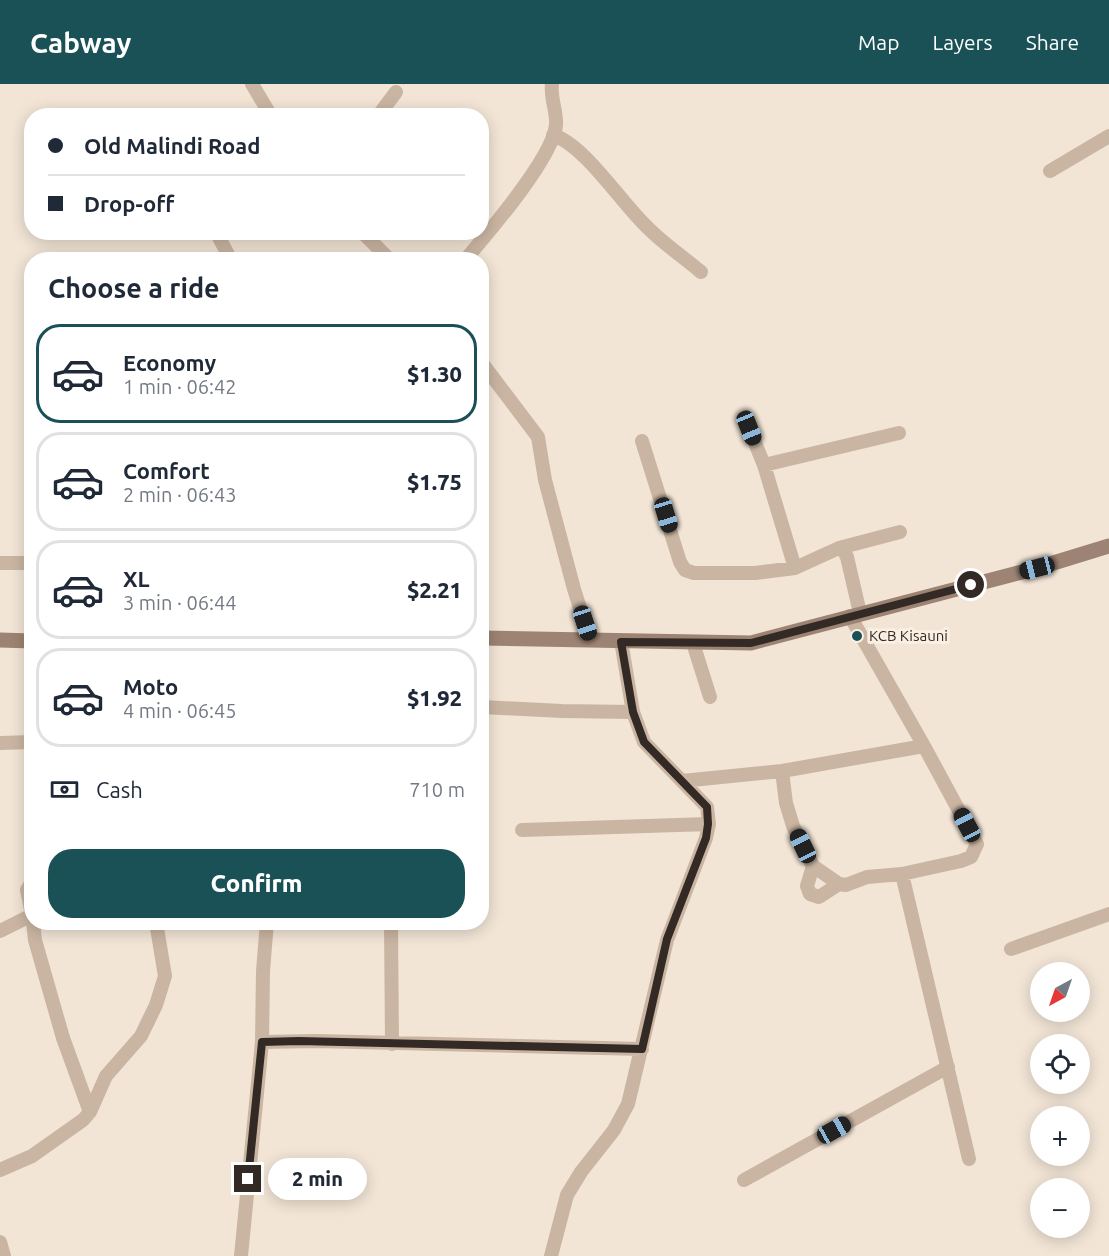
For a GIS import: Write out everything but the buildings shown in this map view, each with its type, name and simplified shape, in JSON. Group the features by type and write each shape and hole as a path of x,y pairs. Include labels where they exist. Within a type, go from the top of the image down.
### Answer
{"main road":[{"path":"489,638 751,643 1037,568 1109,546"},
{"path":"0,640 24,641"}],"street":[{"path":"252,84 266,108"},
{"path":"489,232 534,172 553,135 556,125 552,84"},
{"path":"384,108 396,92"},
{"path":"553,135 561,137 576,149 648,228 701,272"},
{"path":"1050,171 1109,136"},
{"path":"370,240 382,252"},
{"path":"472,252 482,240"},
{"path":"489,372 538,436 545,480 574,589 591,640"},
{"path":"749,428 764,465 795,568"},
{"path":"764,465 899,433"},
{"path":"642,441 680,562 686,570 694,573 755,573 795,568 839,548 900,532"},
{"path":"782,771 786,803 793,826 813,866 839,884 846,885 867,877 902,874 961,861 971,857 977,844 855,615 847,557 839,548"},
{"path":"0,563 24,563"},
{"path":"551,1256 567,1195 581,1172 614,1130 628,1104 667,939 706,838 708,824 707,807 644,742 633,712 621,642"},
{"path":"693,643 710,697"},
{"path":"489,707 633,712"},
{"path":"0,743 24,742"},
{"path":"682,781 782,771 924,746"},
{"path":"522,830 708,824"},
{"path":"813,866 807,886 810,894 819,897 839,884"},
{"path":"902,874 969,1159"},
{"path":"1011,950 1109,914"},
{"path":"0,931 24,919"},
{"path":"34,930 63,1038 90,1112"},
{"path":"0,1170 33,1156 83,1120 90,1112 104,1080 141,1036 156,1005 165,976 157,930"},
{"path":"241,1256 262,1042 262,971 266,930"},
{"path":"391,930 392,1044"},
{"path":"262,1042 642,1049"},
{"path":"744,1180 948,1067"},
{"path":"0,1242 4,1256"}],"place":[{"name":"KCB Kisauni","path":"857,636"}],"route":[{"path":"248,1179 262,1042 642,1049 667,939 706,838 708,824 707,807 644,742 633,712 621,642 751,643 971,585"}]}
